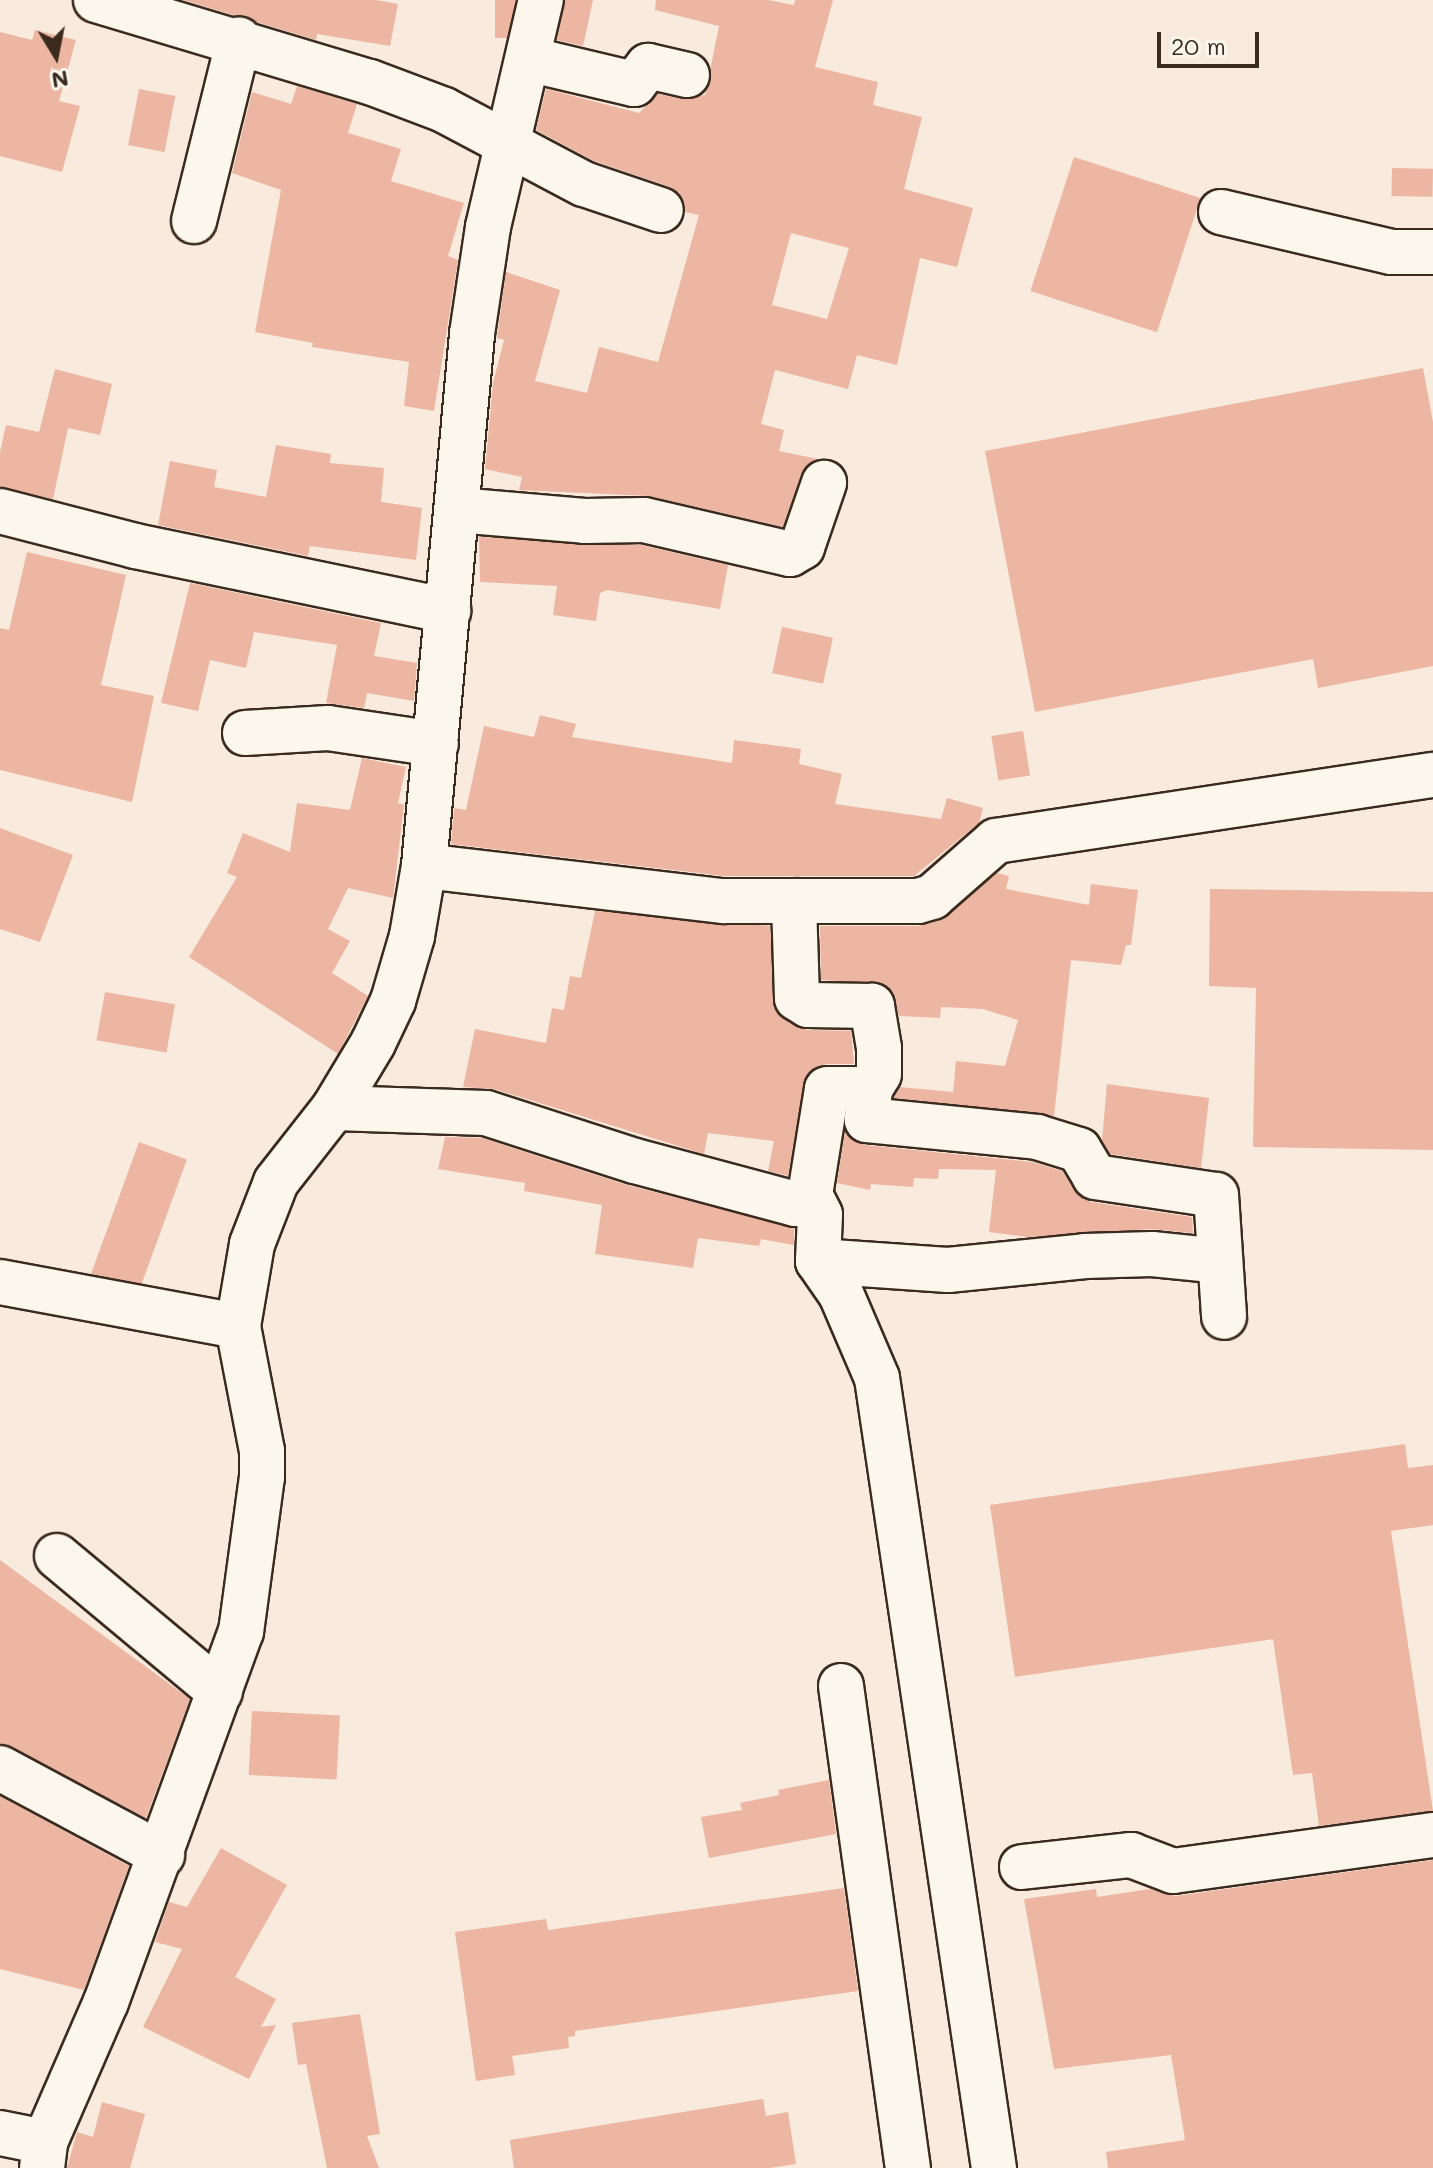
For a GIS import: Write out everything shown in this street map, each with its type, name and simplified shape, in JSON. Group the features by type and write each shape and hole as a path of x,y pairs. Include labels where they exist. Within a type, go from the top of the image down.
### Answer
{"street":[{"path":"96,0 239,39 444,110 584,184 661,210"},
{"path":"0,2133 44,2155 162,1855 220,1692 250,1589 262,1451 238,1326 242,1284 261,1216 276,1182 334,1108 393,1001 412,936 424,866 472,334 488,227 541,0"},
{"path":"194,221 239,39"},
{"path":"528,59 634,84 648,66 687,75"},
{"path":"1221,212 1391,252 1433,252"},
{"path":"457,510 585,521 644,520 790,554 802,547 824,483"},
{"path":"0,511 135,546 448,611"},
{"path":"245,733 328,728 436,744"},
{"path":"424,866 724,901 926,901 996,841 1433,775"},
{"path":"794,901 797,998 808,1005 872,1006 878,1017 879,1074 870,1089 868,1120 1037,1137 1079,1150 1095,1177 1216,1195 1224,1317"},
{"path":"870,1089 827,1089 810,1195 820,1215 818,1261 841,1294 877,1378 994,2168"},
{"path":"334,1108 486,1113 795,1204 810,1195"},
{"path":"818,1261 948,1270 1085,1256 1152,1254 1220,1261"},
{"path":"0,1282 238,1326"},
{"path":"57,1556 220,1692"},
{"path":"841,1686 908,2168"},
{"path":"0,1768 162,1855"},
{"path":"1022,1867 1131,1855 1173,1871 1433,1835"}],"building":[{"path":"183,0 376,0 398,4 390,46 317,34 316,40"},
{"path":"495,0 515,0 515,38 495,38"},
{"path":"565,0 593,0 583,46 557,40"},
{"path":"656,0 768,0 794,5 795,0 833,0 815,67 878,82 873,105 922,117 904,189 973,208 957,267 920,258 897,365 857,355 848,389 775,370 761,424 784,430 779,451 818,459 801,474 783,527 649,496 519,490 522,477 485,469 493,383 504,340 497,338 506,272 560,290 535,381 587,393 599,347 658,362 699,215 685,212 680,194 670,187 594,161 536,130 546,89 639,113 658,94 682,99 705,95 719,26 655,10","holes":["791,233 849,248 827,319 772,305"]},
{"path":"35,30 76,40 59,101 80,106 62,172 0,156 0,32 32,40"},
{"path":"297,86 357,104 348,133 401,149 391,181 464,203 448,256 458,260 434,411 404,406 409,362 312,347 313,343 255,332 281,190 232,173 252,92 291,104"},
{"path":"139,89 175,96 164,152 128,145"},
{"path":"1074,157 1200,198 1157,332 1030,291"},
{"path":"1392,168 1433,169 1433,197 1392,196"},
{"path":"1423,368 1433,422 1433,666 1318,688 1313,659 1035,712 985,451"},
{"path":"55,369 112,384 100,435 68,428 53,499 0,487 0,452 6,425 39,432"},
{"path":"276,445 331,454 330,463 384,468 381,502 422,508 416,560 310,546 308,556 158,525 170,461 217,470 214,487 266,497"},
{"path":"479,537 641,545 728,565 720,609 608,590 600,593 596,621 553,615 557,586 480,582"},
{"path":"27,552 126,575 101,685 154,696 132,802 0,770 0,628 9,630"},
{"path":"190,583 381,623 374,656 417,663 414,701 367,693 364,708 326,703 337,645 254,632 246,668 210,660 198,711 161,703"},
{"path":"782,627 833,638 823,684 772,673"},
{"path":"540,715 576,724 572,737 732,763 734,740 801,749 799,764 842,774 835,804 941,819 947,798 983,808 979,823 914,876 725,876 451,844 454,808 466,810 484,726 534,737"},
{"path":"1023,731 1030,775 998,780 991,736"},
{"path":"362,758 406,767 398,803 404,805 393,898 348,888 328,929 350,941 332,973 368,996 338,1054 189,957 237,877 227,873 243,833 290,852 297,803 350,810"},
{"path":"0,828 73,855 40,942 0,929"},
{"path":"997,873 1009,876 1006,889 1089,905 1091,884 1138,890 1131,945 1126,945 1121,965 1071,960 1054,1116 894,1098 900,1087 953,1092 956,1061 1005,1066 1018,1020 983,1009 941,1007 940,1018 899,1016 893,992 883,984 821,980 820,926 918,926 939,921"},
{"path":"1210,889 1433,892 1433,1150 1253,1147 1256,988 1209,986"},
{"path":"595,911 770,926 776,1011 807,1030 851,1031 854,1064 826,1064 806,1075 788,1176 768,1171 774,1141 708,1133 704,1154 494,1089 463,1087 475,1029 546,1043 552,1008 564,1010 570,976 581,978"},
{"path":"105,992 175,1004 166,1053 96,1040"},
{"path":"1107,1084 1209,1098 1201,1168 1110,1154 1102,1140"},
{"path":"845,1132 865,1145 1032,1162 1062,1171 1074,1190 1091,1202 1192,1217 1193,1233 1151,1229 1028,1237 989,1232 996,1170 939,1169 938,1179 914,1178 913,1187 871,1184 870,1190 837,1183"},
{"path":"445,1137 482,1138 627,1185 794,1228 794,1245 761,1239 759,1246 698,1238 693,1268 595,1254 602,1205 524,1191 525,1183 438,1169"},
{"path":"139,1142 187,1159 139,1291 91,1274"},
{"path":"1405,1444 1408,1468 1433,1465 1433,1525 1391,1531 1433,1811 1319,1826 1312,1773 1293,1775 1273,1639 1015,1677 990,1505"},
{"path":"0,1560 190,1699 146,1818 0,1743"},
{"path":"252,1711 340,1716 337,1780 249,1775"},
{"path":"829,1780 836,1834 709,1858 701,1817 742,1810 740,1803 779,1795 778,1790"},
{"path":"0,1796 129,1866 84,1990 0,1969"},
{"path":"221,1848 287,1885 235,1977 276,1999 261,2027 276,2025 249,2079 143,2027 182,1949 155,1942 169,1902 187,1907"},
{"path":"1433,1860 1433,2168 1108,2168 1106,2152 1185,2140 1171,2055 1054,2069 1024,1899 1096,1889 1097,1897 1150,1889 1176,1896"},
{"path":"844,1888 858,1991 575,2031 575,2036 568,2037 569,2048 512,2056 515,2075 476,2081 455,1932 546,1919 548,1930"},
{"path":"360,2014 380,2134 367,2136 379,2168 327,2168 306,2064 298,2065 292,2023"},
{"path":"763,2099 766,2116 788,2112 796,2164 770,2168 514,2168 510,2140"},
{"path":"102,2102 145,2114 130,2168 67,2168 77,2132 93,2137"}]}
